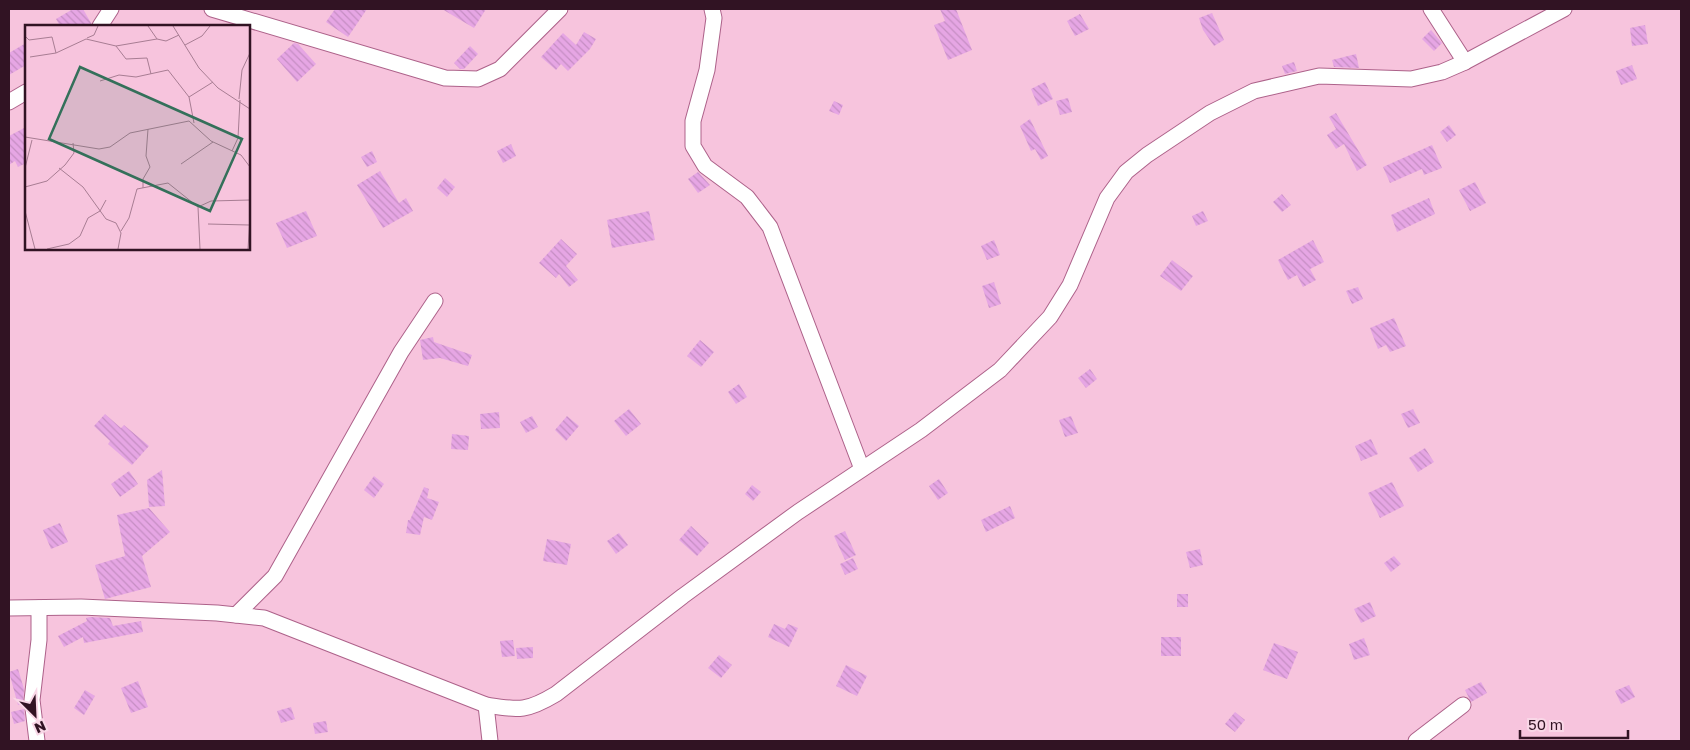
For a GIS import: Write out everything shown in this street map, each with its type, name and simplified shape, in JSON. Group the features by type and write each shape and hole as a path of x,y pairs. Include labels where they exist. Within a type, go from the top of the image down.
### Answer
{"street":[{"path":"101,25 111,9"},
{"path":"212,9 445,78 478,79 500,69 560,9"},
{"path":"712,9 714,18 707,70 694,121 693,146 705,166 747,197 770,227 862,469"},
{"path":"1431,9 1466,62"},
{"path":"9,608 81,607 264,618 486,705 520,710 536,706 556,694 690,590 798,512 921,430 1000,370 1050,317 1070,285 1107,198 1126,172 1155,150 1210,113 1254,91 1319,76 1411,79 1442,72 1466,62 1564,9"},
{"path":"9,102 25,93"},
{"path":"236,616 275,576 401,352 435,301"},
{"path":"37,741 32,700 40,640 38,608"},
{"path":"486,705 490,741"},
{"path":"1416,741 1463,705"}],"building":[{"path":"73,9 83,9 91,25 59,25 56,19"},
{"path":"335,9 367,9 348,37 326,22"},
{"path":"442,9 486,9 474,28"},
{"path":"940,9 956,9 972,50 948,60 934,25 945,21"},
{"path":"1212,13 1224,40 1214,46 1203,30 1199,18"},
{"path":"1080,14 1089,29 1075,36 1067,21"},
{"path":"1645,25 1648,44 1632,46 1630,28"},
{"path":"1431,30 1442,43 1434,51 1422,39"},
{"path":"584,32 596,39 590,49 568,71 561,64 556,70 541,57 563,33 576,45"},
{"path":"294,43 298,44 316,64 297,82 277,59"},
{"path":"25,44 25,66 9,75 9,53"},
{"path":"470,46 478,54 464,69 460,69 454,63"},
{"path":"1356,54 1359,68 1334,67 1332,60"},
{"path":"1294,62 1297,71 1285,74 1282,66"},
{"path":"1632,65 1637,79 1621,85 1616,71"},
{"path":"1045,82 1053,99 1038,106 1031,89"},
{"path":"1068,98 1072,112 1060,115 1056,101"},
{"path":"834,101 843,105 839,115 829,111"},
{"path":"1336,113 1367,165 1357,171 1344,144 1336,149 1327,135 1336,129 1329,117"},
{"path":"1030,119 1048,156 1041,160 1035,149 1031,151 1020,126"},
{"path":"1449,125 1456,135 1447,142 1440,132"},
{"path":"25,128 25,164 18,167 15,161 9,165 9,136"},
{"path":"511,144 516,156 503,163 497,151"},
{"path":"1432,145 1442,168 1424,175 1422,169 1390,183 1383,167"},
{"path":"372,151 377,162 367,167 361,157"},
{"path":"380,171 399,203 406,198 413,211 383,228 357,185"},
{"path":"698,172 710,185 698,193 688,179"},
{"path":"445,178 455,187 447,197 437,188"},
{"path":"1475,182 1486,203 1470,211 1459,190"},
{"path":"1282,194 1291,205 1282,212 1273,202"},
{"path":"1429,198 1435,214 1397,232 1391,215"},
{"path":"306,211 317,236 287,248 276,223"},
{"path":"649,211 655,240 612,248 607,220"},
{"path":"1203,211 1208,221 1196,226 1192,216"},
{"path":"561,239 577,254 566,266 578,280 569,287 559,274 556,278 539,263"},
{"path":"994,240 1000,255 987,260 981,246"},
{"path":"1313,240 1324,262 1310,269 1316,280 1303,287 1297,275 1288,280 1278,260"},
{"path":"1172,260 1193,276 1181,291 1160,276"},
{"path":"994,282 1001,304 989,308 982,286"},
{"path":"1358,287 1363,299 1352,304 1346,291"},
{"path":"1394,318 1406,346 1390,352 1386,345 1378,349 1370,328"},
{"path":"433,337 434,342 472,355 468,366 440,358 423,360 420,340"},
{"path":"700,340 714,352 701,367 687,356"},
{"path":"1090,369 1097,379 1086,388 1078,378"},
{"path":"739,384 747,397 736,404 728,392"},
{"path":"629,409 641,424 626,436 614,421"},
{"path":"1413,409 1420,423 1408,428 1401,414"},
{"path":"499,412 500,428 481,429 480,414"},
{"path":"105,414 121,428 124,425 149,446 132,465 108,444 110,441 94,426"},
{"path":"532,416 538,427 526,433 520,422"},
{"path":"567,416 579,426 566,441 555,430"},
{"path":"1071,416 1078,433 1065,437 1059,420"},
{"path":"452,434 469,436 468,450 451,449"},
{"path":"1371,439 1378,454 1361,461 1355,446"},
{"path":"1425,448 1434,462 1418,472 1409,458"},
{"path":"162,470 165,506 149,507 147,480"},
{"path":"129,471 138,484 120,497 111,484"},
{"path":"374,476 384,484 374,498 364,490"},
{"path":"939,479 948,493 938,500 929,486"},
{"path":"1392,482 1404,506 1380,518 1368,493"},
{"path":"752,485 761,492 753,501 745,494"},
{"path":"424,487 429,489 427,498 439,502 432,520 424,517 420,535 406,533 408,520 410,520"},
{"path":"1010,506 1015,518 986,532 981,520"},
{"path":"149,508 170,532 142,556 151,587 105,599 95,565 125,556 117,515"},
{"path":"60,523 68,542 51,549 43,530"},
{"path":"691,526 709,543 697,556 679,540"},
{"path":"845,531 856,555 845,560 834,536"},
{"path":"619,533 628,545 616,554 607,541"},
{"path":"547,539 571,544 567,565 543,561"},
{"path":"1200,549 1203,565 1190,568 1186,552"},
{"path":"1394,556 1401,564 1391,572 1384,563"},
{"path":"853,558 858,569 845,575 840,564"},
{"path":"1177,594 1188,594 1188,607 1177,607"},
{"path":"1370,602 1376,616 1361,623 1354,609"},
{"path":"86,618 110,618 113,626 141,621 143,632 84,643 83,637 64,647 58,636 87,621"},
{"path":"774,624 785,629 788,624 798,628 789,647 768,637"},
{"path":"1161,637 1181,637 1181,656 1161,656"},
{"path":"1364,638 1370,655 1354,660 1349,644"},
{"path":"513,640 515,656 502,657 500,641"},
{"path":"1274,643 1298,652 1287,679 1263,670"},
{"path":"533,647 533,658 517,659 516,648"},
{"path":"719,655 732,665 721,678 708,668"},
{"path":"846,665 867,676 857,696 836,686"},
{"path":"18,669 24,689 23,704 18,705 9,672"},
{"path":"138,681 148,707 131,713 121,688"},
{"path":"1481,682 1487,693 1471,702 1465,690"},
{"path":"1629,685 1635,697 1621,704 1615,691"},
{"path":"85,690 95,696 84,715 74,708"},
{"path":"291,707 295,719 281,723 277,711"},
{"path":"24,709 25,721 14,724 11,712"},
{"path":"1235,712 1245,720 1235,732 1225,724"},
{"path":"326,721 328,732 315,734 313,723"}]}
